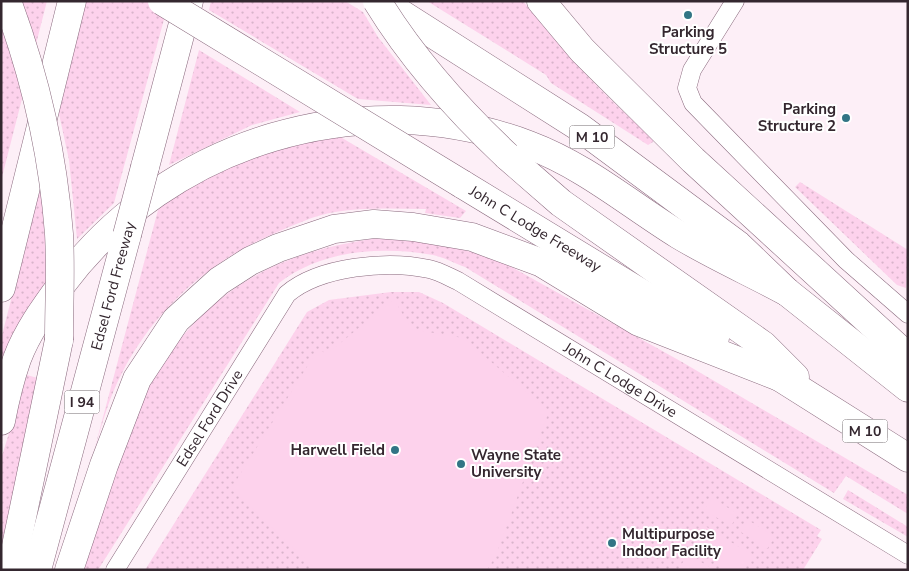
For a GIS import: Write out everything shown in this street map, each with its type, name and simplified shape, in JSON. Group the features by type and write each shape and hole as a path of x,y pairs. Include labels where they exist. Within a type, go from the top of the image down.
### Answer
{"highway":[{"path":"7,1 23,44 49,152 59,236 59,340 11,570"},
{"path":"1,288 72,1"},
{"name":"John C Lodge Freeway","path":"162,1 782,378 908,458"},
{"name":"Edsel Ford Freeway","path":"37,570 189,1"},
{"path":"377,1 418,61 468,119 507,156 561,204 763,345 823,405"},
{"name":"M 10","path":"381,1 579,127 738,244 787,292 908,388"},
{"path":"541,1 582,50 672,140 908,357"},
{"path":"1,421 17,358 29,334 79,261 97,242 158,190 209,161 268,138 320,125 382,119 443,122 528,144 584,170 680,235 787,292"},
{"path":"69,570 104,465 137,379 155,348 176,320 219,282 250,261 278,248 334,229 374,224 413,227 472,237 542,263 639,322 782,378"}],"street":[{"path":"735,1 692,70 687,88 693,103 846,260 908,314"},
{"name":"John C Lodge Drive","path":"315,277 374,267 402,265 432,269 481,295 908,555"},
{"name":"Edsel Ford Drive","path":"115,570 281,303 295,288 315,277"}],"shaded area":[{"path":"1,1 47,1 1,181"},
{"path":"83,1 169,1 114,203 77,239 69,160 56,100"},
{"path":"211,1 345,1 363,12 378,37 431,105 358,99 209,10"},
{"path":"427,1 523,1 584,72 653,138 653,142 648,145 551,83 546,75"},
{"path":"199,50 300,112 252,125 169,165"},
{"path":"337,135 466,211 460,218 425,213 426,209 369,209 327,213 275,233 228,257 186,290 150,328 135,350 113,392 94,451 158,210 195,184 252,156 293,144"},
{"path":"800,182 908,250 906,288 897,285 795,187"},
{"path":"41,183 48,282 1,369 1,339"},
{"path":"379,238 461,249 508,265 682,362 908,495 908,514 846,476 834,493 465,267 433,255 413,252 372,251 332,257 313,263 279,283 98,570 83,570 123,444 142,396 156,369 181,338 223,297 246,281 270,268 321,249"},
{"name":"Wayne State University","path":"391,292 419,292 443,303 821,530 817,536 822,539 803,570 145,570 307,312 329,300"},
{"name":"Harwell Field","path":"394,299 411,329 463,338 549,411 496,555 487,570 317,570 231,489 318,349 327,354"},
{"path":"27,375 41,379 1,570 1,459"},
{"path":"848,490 908,527 908,537 843,499"},
{"path":"712,498 738,514 731,526 704,510"},
{"path":"748,520 775,537 767,549 741,532"},
{"path":"705,526 752,555 743,570 728,570 692,547"},
{"path":"688,554 714,570 678,570"}],"place":[{"name":"Parking Structure 5","path":"688,15"},
{"name":"Parking Structure 2","path":"846,118"},
{"name":"Harwell Field","path":"395,450"},
{"name":"Wayne State University","path":"461,464"},
{"name":"Multipurpose Indoor Facility","path":"612,543"}]}
